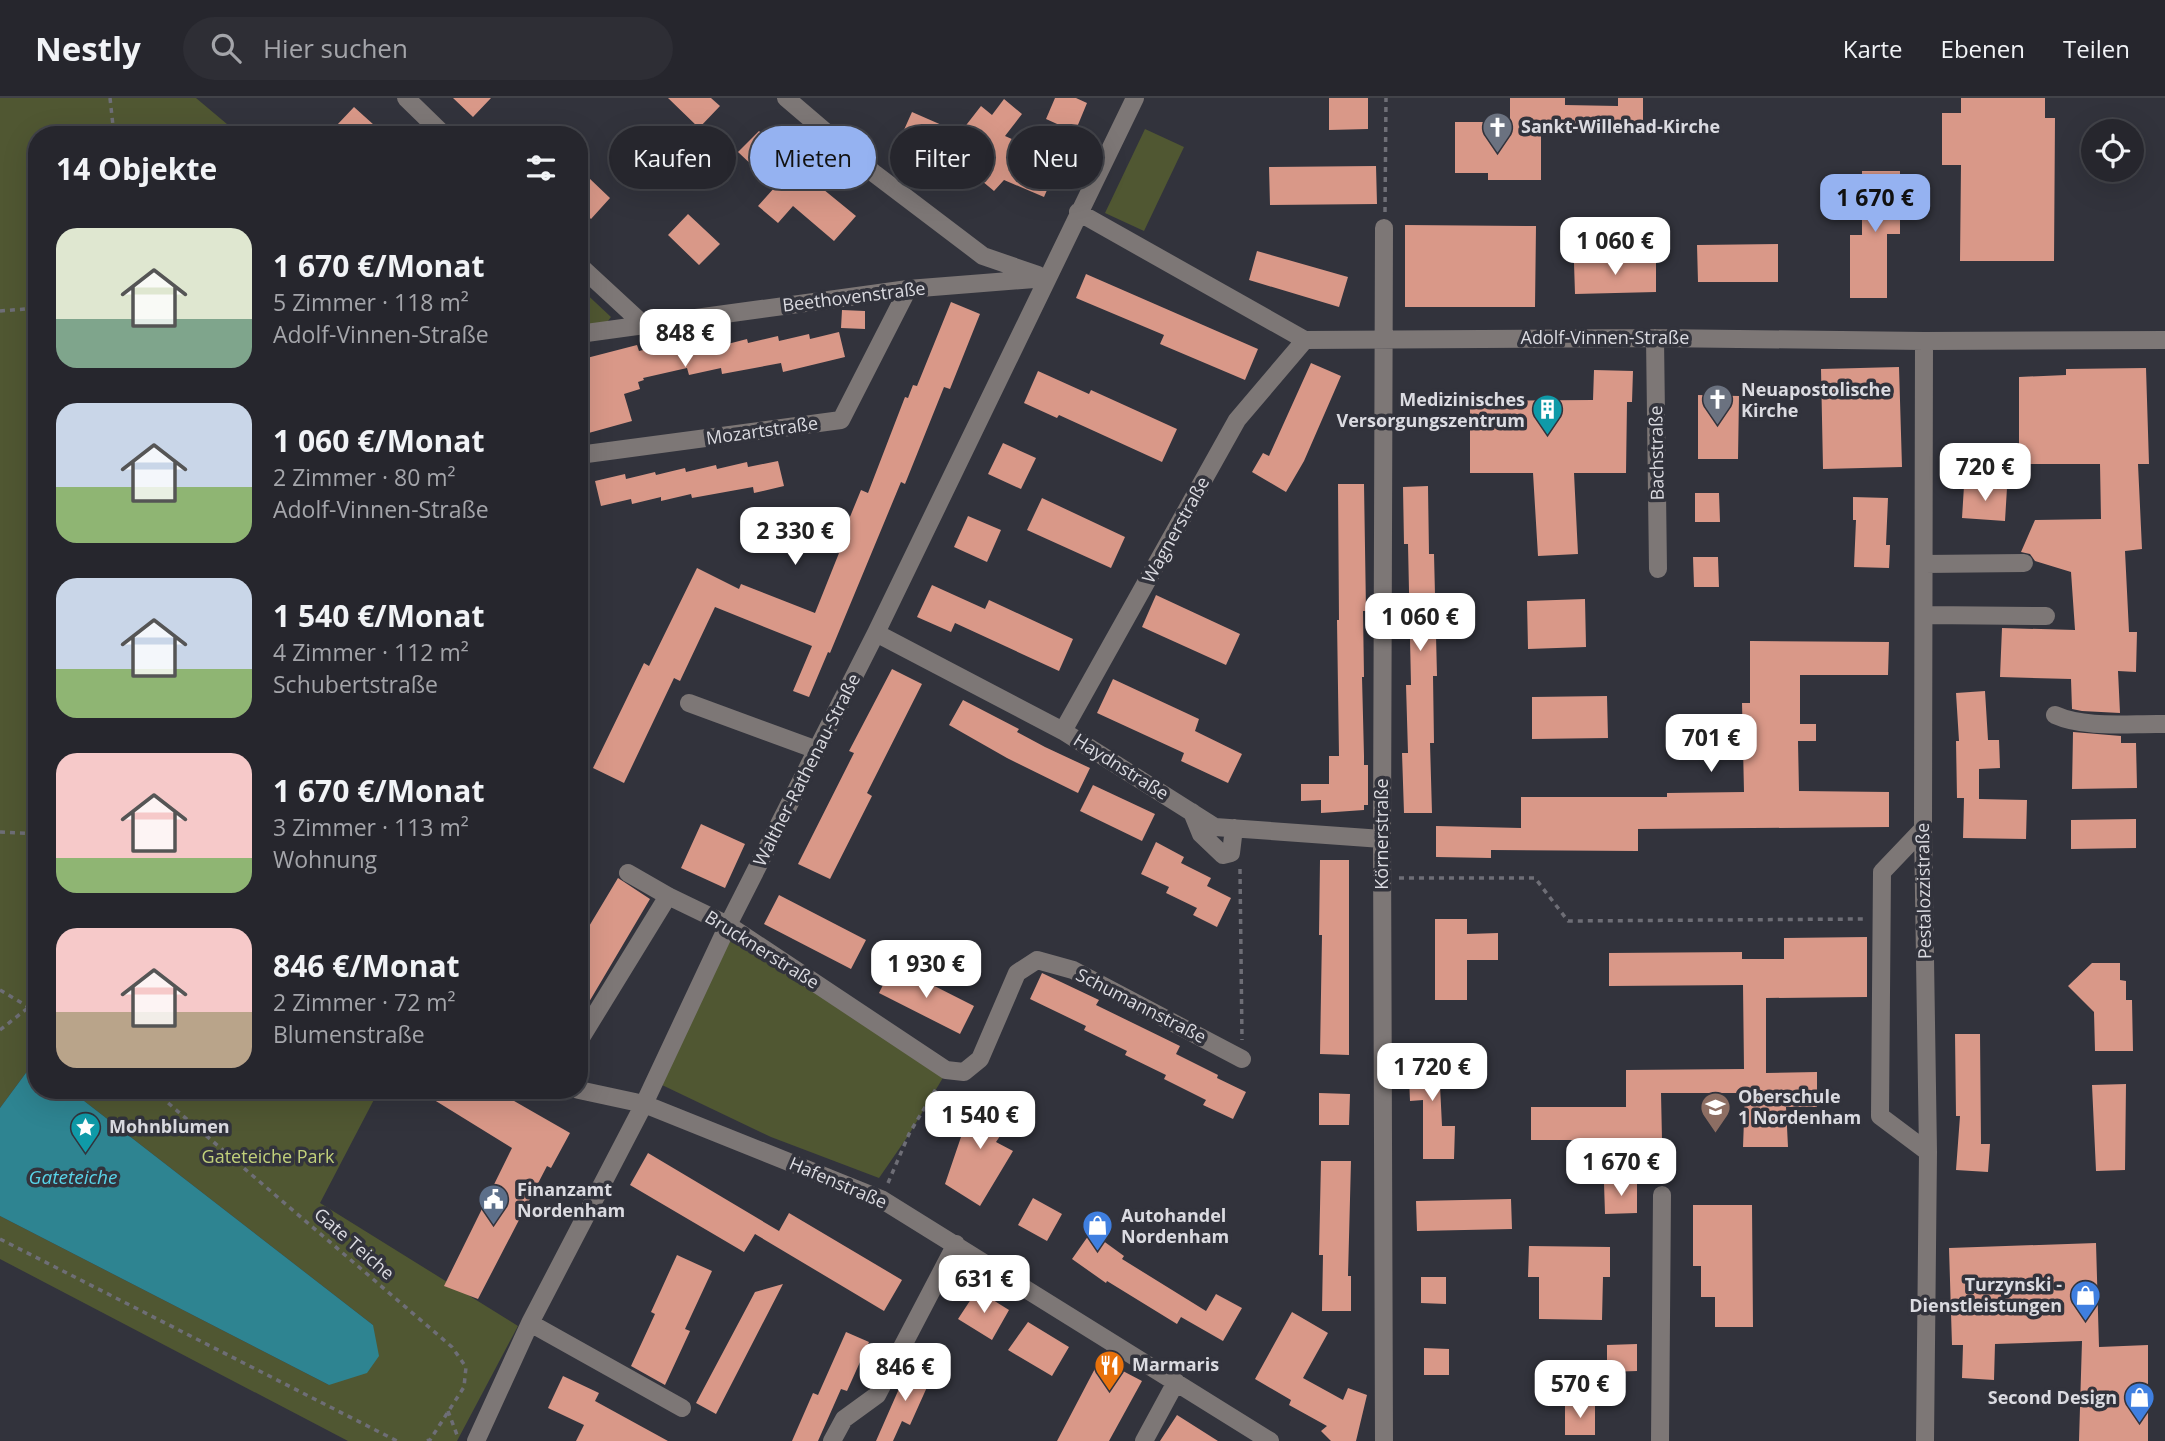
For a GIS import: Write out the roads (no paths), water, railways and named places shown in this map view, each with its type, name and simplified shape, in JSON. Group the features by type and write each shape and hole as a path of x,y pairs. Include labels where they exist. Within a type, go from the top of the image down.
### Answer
{"street":[{"path":"406,98 435,126"},
{"path":"786,98 875,174 983,256 1047,278"},
{"name":"Walther-Rathenau-Straße","path":"476,1441 530,1324 644,1104 728,925 876,633 1135,98"},
{"path":"1079,212 1305,340"},
{"name":"Körnerstraße","path":"1384,228 1384,1441"},
{"path":"588,273 644,326"},
{"name":"Beethovenstraße","path":"588,333 908,289 1047,278"},
{"name":"Mozartstraße","path":"588,454 841,420 908,289"},
{"name":"Bachstraße","path":"1656,338 1658,569"},
{"name":"Adolf-Vinnen-Straße","path":"1305,340 2165,340"},
{"name":"Wagnerstraße","path":"1063,731 1237,420 1305,340"},
{"name":"Pestalozzistraße","path":"1924,341 1923,829 1928,1152 1926,1441"},
{"path":"1924,564 2024,563"},
{"path":"1924,615 2046,617"},
{"name":"Haydnstraße","path":"876,633 1063,731 1215,827 1382,839"},
{"path":"689,703 817,750"},
{"path":"2055,715 2082,723 2165,723"},
{"path":"1191,812 1201,834 1223,855 1231,853 1234,828"},
{"path":"1923,829 1882,872 1880,1116 1928,1152"},
{"name":"Brucknerstraße","path":"628,873 728,925 955,1071 980,1059 1017,973 1037,960"},
{"path":"588,1026 668,896"},
{"name":"Schumannstraße","path":"1037,960 1073,970 1242,1059"},
{"name":"Hafenstraße","path":"588,1092 644,1104 881,1199 1270,1441"},
{"path":"1660,1441 1662,1195"},
{"path":"832,1441 844,1419 877,1395 956,1244"},
{"path":"530,1324 682,1408"},
{"path":"1144,1441 1176,1382"}],"water":[{"name":"Gateteiche","path":"28,1070 28,1099 82,1099 373,1325 379,1356 367,1373 329,1385 0,1216 0,1108"}],"place":[{"name":"Sankt-Willehad-Kirche","path":"1498,154"},
{"name":"Neuapostolische Kirche","path":"1718,427"},
{"name":"Medizinisches Versorgungszentrum","path":"1548,437"},
{"name":"Oberschule 1 Nordenham","path":"1715,1134"},
{"name":"Mohnblumen","path":"86,1154"},
{"name":"Finanzamt Nordenham","path":"494,1227"},
{"name":"Autohandel Nordenham","path":"1098,1253"},
{"name":"Turzynski - Dienstleistungen","path":"2085,1322"},
{"name":"Marmaris","path":"1109,1392"},
{"name":"Second Design","path":"2140,1425"}],"park label":[{"name":"Gateteiche Park","path":"268,1157"}]}
